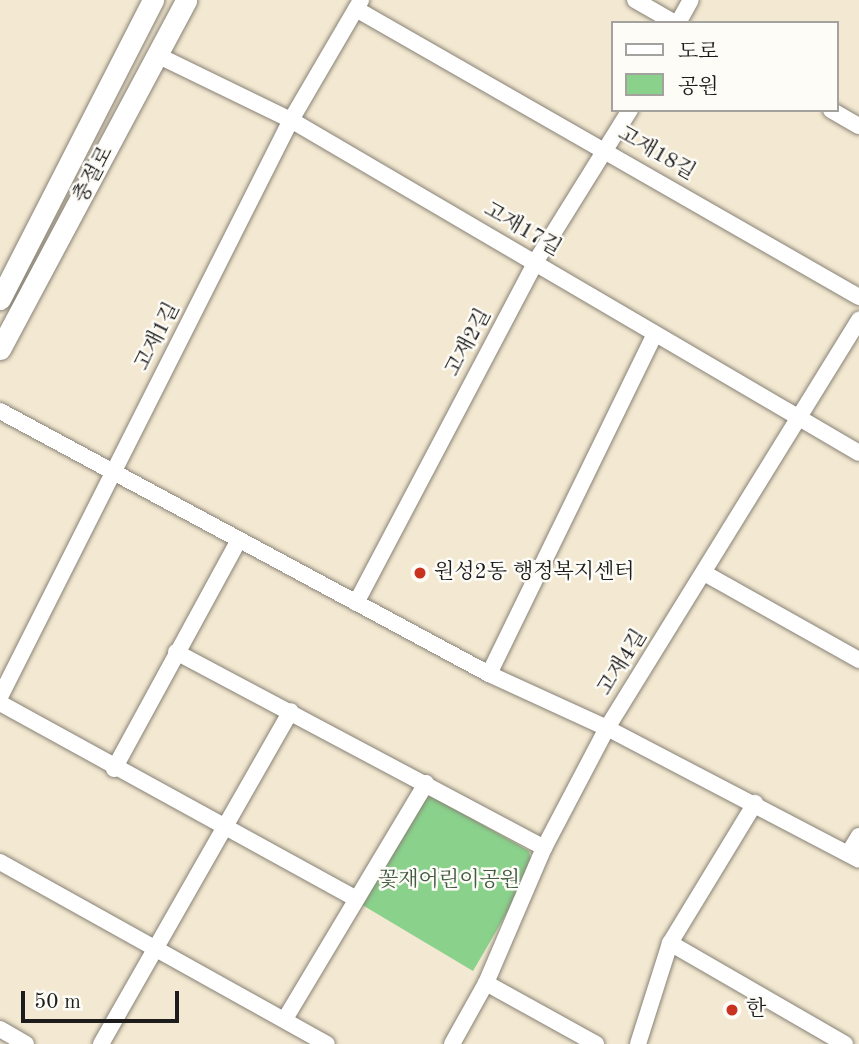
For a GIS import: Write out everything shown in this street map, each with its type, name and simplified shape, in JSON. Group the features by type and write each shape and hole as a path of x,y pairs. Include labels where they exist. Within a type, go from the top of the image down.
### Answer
{"street":[{"name":"충절로","path":"0,299 153,0"},
{"name":"충절로","path":"0,349 186,0"},
{"path":"635,0 672,21"},
{"path":"677,21 691,0"},
{"name":"고재1길","path":"0,697 291,120 359,4"},
{"name":"고재18길","path":"359,4 859,297"},
{"name":"고재17길","path":"157,55 291,120 536,261 859,453"},
{"name":"고재2길","path":"356,603 536,261 608,151 629,112"},
{"path":"834,112 859,126"},
{"name":"고재4길","path":"452,1044 486,983 544,848 607,728 704,573 797,416 859,320"},
{"path":"489,674 655,334"},
{"path":"0,411 115,469 239,540 489,674 607,728 755,803 853,857 859,836"},
{"path":"114,769 239,540"},
{"path":"704,573 859,660"},
{"path":"176,652 544,848"},
{"path":"0,703 114,769 354,898"},
{"path":"102,1044 154,947 291,711"},
{"path":"285,1019 354,898 426,783"},
{"path":"638,1044 670,943 755,803"},
{"path":"0,862 327,1044"},
{"path":"670,943 845,1044"},
{"path":"486,983 596,1044"},
{"path":"0,1029 26,1044"}],"green space":[{"name":"꽃재어린이공원","path":"432,796 529,851 533,868 473,971 359,903 421,801"}],"place":[{"name":"원성2동 행정복지센터","path":"420,573"},
{"name":"한","path":"732,1010"}]}
